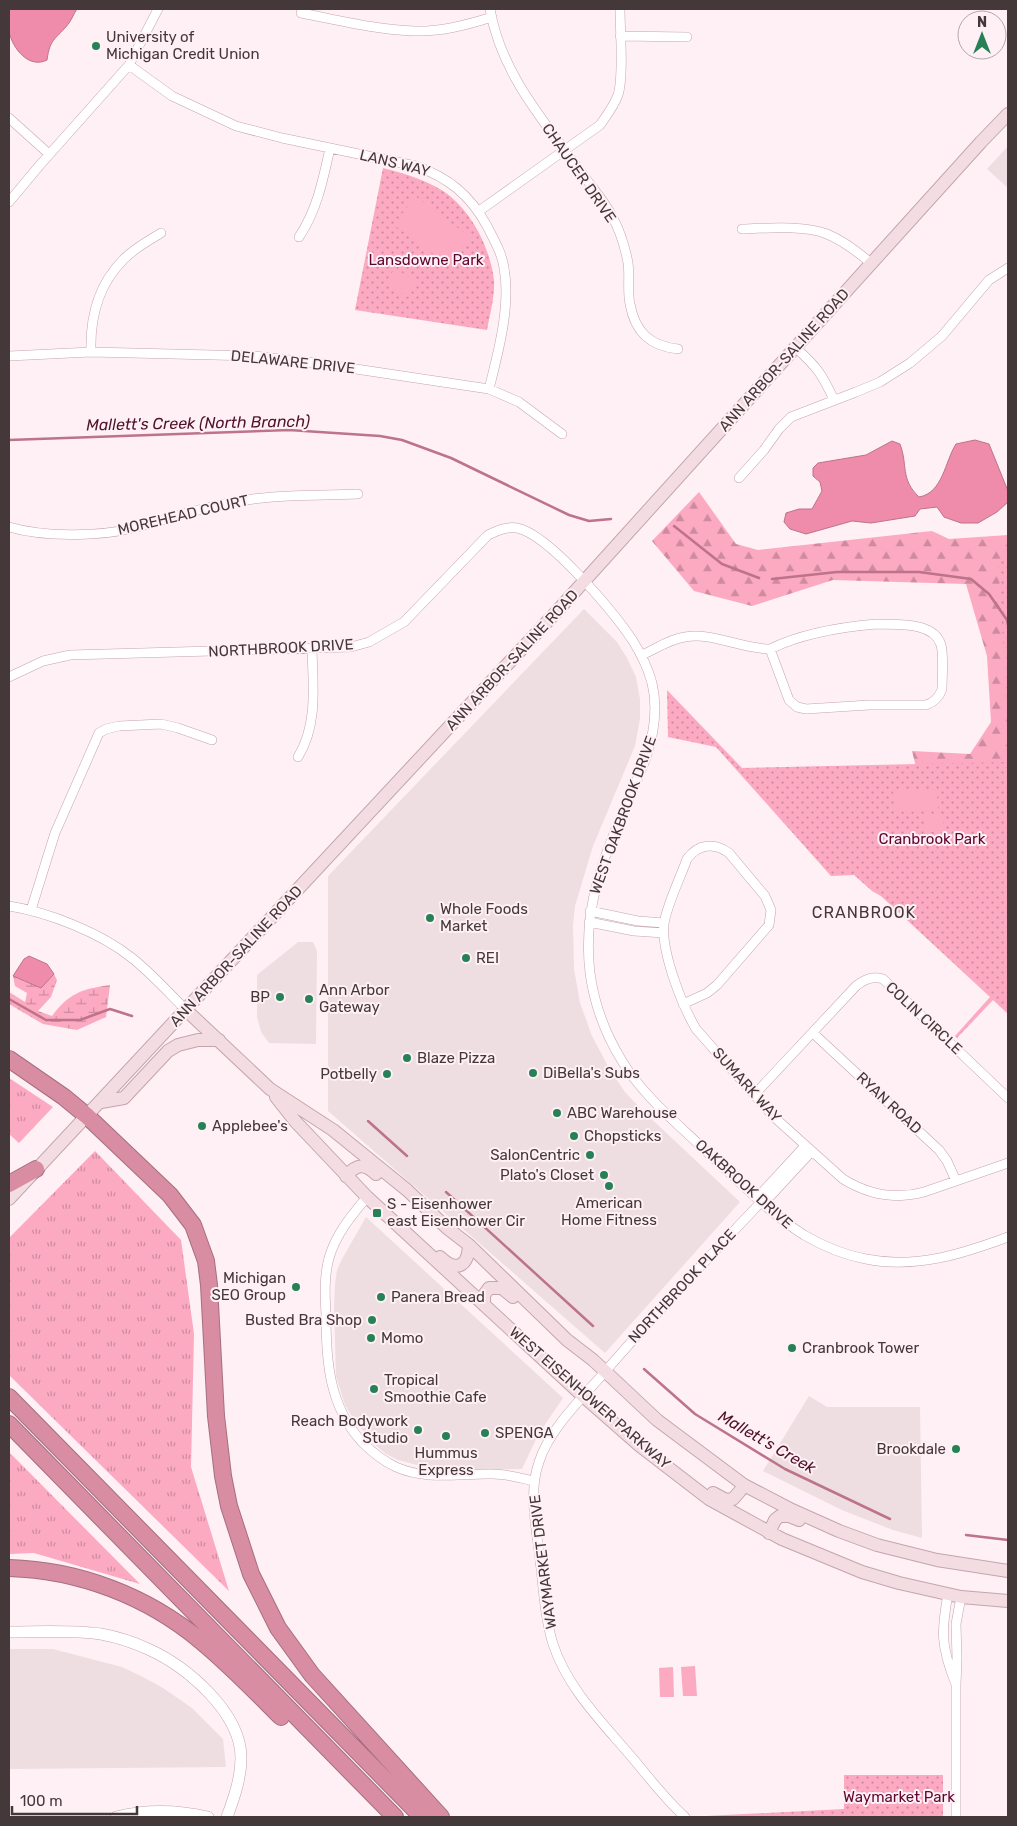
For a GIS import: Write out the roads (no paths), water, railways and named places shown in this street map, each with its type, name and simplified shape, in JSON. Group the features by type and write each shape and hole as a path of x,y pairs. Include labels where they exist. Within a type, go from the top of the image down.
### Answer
{"highway":[{"path":"9,1059 64,1097 87,1116 170,1195 192,1225 206,1261 210,1285 216,1416 222,1476 239,1541 251,1574 264,1602 291,1647 312,1676 441,1817"},
{"path":"9,1184 36,1169"},
{"path":"9,1397 422,1817"},
{"path":"9,1424 395,1817"},
{"path":"9,1568 48,1571 100,1584 139,1600 167,1616 201,1640 337,1770 382,1804"}],"main road":[{"name":"ANN ARBOR-SALINE ROAD","path":"9,1199 584,582 609,552 1008,114"},
{"name":"WEST EISENHOWER PARKWAY","path":"185,1009 270,1088 333,1130 407,1190 447,1228 469,1245 567,1340 605,1371 656,1420 744,1485 792,1510 839,1531 877,1545 936,1560 1008,1571"},
{"path":"101,1102 124,1098 168,1051 178,1045 198,1040 219,1040"},
{"name":"WEST EISENHOWER PARKWAY","path":"270,1088 295,1121 367,1197 583,1396 640,1446 709,1499 769,1533 862,1572 948,1594 1008,1601"},
{"path":"346,1176 355,1168 368,1167 436,1225 447,1228"},
{"path":"384,1212 394,1215 443,1261 451,1265 458,1266 465,1263 469,1245"},
{"path":"484,1304 486,1291 494,1287 502,1288 552,1333 567,1340"},
{"path":"640,1446 656,1452 717,1496 726,1500 733,1499 744,1485"},
{"path":"769,1533 778,1517 785,1516 852,1542 877,1545"},
{"path":"966,1597 989,1593 1008,1594"}],"street":[{"path":"9,202 129,65 153,22 158,9"},
{"path":"479,211 600,125 610,112 618,94 621,68 620,9"},
{"path":"301,13 374,26 416,31 450,28 491,13"},
{"name":"CHAUCER DRIVE","path":"491,13 504,56 518,86 611,214 623,241 628,264 630,304 636,326 647,339 664,348 678,350"},
{"path":"620,36 686,36"},
{"name":"LANS WAY","path":"129,65 172,96 236,126 416,166 435,173 470,199 479,211 498,248 505,269 506,303 498,352 488,389"},
{"path":"9,118 50,154"},
{"path":"299,238 307,226 317,201 330,148"},
{"path":"742,229 802,229 825,233 855,250 872,264"},
{"path":"91,352 94,311 105,283 124,259 161,233"},
{"path":"739,478 791,417 880,382 922,354 951,326 989,280 1008,268"},
{"path":"796,348 818,369 826,381 834,400"},
{"name":"DELAWARE DRIVE","path":"9,356 91,352 285,358 488,389 519,402 562,434"},
{"name":"MOREHEAD COURT","path":"9,527 59,534 131,529 250,499 358,494"},
{"name":"NORTHBROOK DRIVE","path":"9,677 42,660 70,655 312,649 351,647 369,642 404,622 476,546 488,535 502,529 517,528 534,535 555,552 584,582"},
{"name":"WEST OAKBROOK DRIVE","path":"584,582 618,621 642,655 652,684 655,720 652,740 594,891 590,911 588,941 590,974 597,1006 604,1025 622,1061 634,1079 661,1109"},
{"path":"642,655 667,642 692,636 711,638 753,648 770,648 782,642 837,628 877,624 912,626 929,631 936,636 941,646 942,689 940,696 926,705 869,705 806,709 798,707 789,700 770,648"},
{"path":"298,758 310,732 314,708 312,649"},
{"path":"31,910 55,833 99,733 119,726 161,724 212,740"},
{"path":"590,911 638,921 664,922 687,859 692,852 707,845 723,848 729,853 765,896 771,910 771,918 766,931 717,985 707,993 683,1004"},
{"path":"9,906 31,910 67,922 112,944 132,958 185,1009"},
{"path":"589,922 634,931 664,933"},
{"name":"SUMARK WAY","path":"664,922 664,933 674,980 683,1004 696,1029 774,1117 808,1149 843,1179 856,1187 883,1195 910,1196 956,1182"},
{"name":"COLIN CIRCLE","path":"754,1095 856,986 863,980 871,977 883,979 1008,1098"},
{"name":"RYAN ROAD","path":"813,1033 939,1150 947,1161 956,1182"},
{"name":"OAKBROOK DRIVE","path":"661,1109 760,1201 791,1226 821,1244 843,1253 881,1261 909,1262 940,1259 1008,1237"},
{"name":"NORTHBROOK PLACE","path":"583,1396 808,1149"},
{"path":"956,1182 1008,1163"},
{"path":"367,1197 338,1236 329,1259 326,1278 328,1372 337,1405 347,1423 375,1454 402,1470 444,1476 507,1474 534,1480"},
{"name":"WAYMARKET DRIVE","path":"583,1396 546,1445 534,1480 534,1512 548,1624 560,1660 573,1685 656,1788 685,1817"},
{"path":"948,1594 942,1633 946,1658 956,1685"},
{"path":"956,1817 956,1624 966,1597"},
{"path":"9,1632 70,1632 102,1635 126,1640 148,1649 178,1667 207,1692 229,1718 238,1741 241,1757 237,1786 227,1817"},
{"path":"116,1817 162,1810 208,1817"}],"waterway":[{"name":"Mallett's Creek (North Branch)","path":"9,440 289,430 380,436 402,440 451,458 569,515 589,521 611,519"},
{"name":"Mallett's Creek (North Branch)","path":"674,526 722,564 759,578"},
{"name":"Mallett's Creek (North Branch)","path":"772,579 837,572 919,572 971,579 989,594 1007,620 1008,625"},
{"name":"Mallett's Creek","path":"9,999 46,1020 80,1020 110,1009 132,1016"},
{"name":"Mallett's Creek","path":"368,1121 407,1156"},
{"name":"Mallett's Creek","path":"446,1192 593,1326"},
{"name":"Mallett's Creek","path":"644,1369 695,1414 785,1469 890,1519"},
{"name":"Mallett's Creek","path":"966,1535 1008,1540"}],"place":[{"name":"University of Michigan Credit Union","path":"96,46"},
{"name":"Whole Foods Market","path":"430,918"},
{"name":"REI","path":"466,958"},
{"name":"BP","path":"280,997"},
{"name":"Ann Arbor Gateway","path":"309,999"},
{"name":"Blaze Pizza","path":"407,1058"},
{"name":"DiBella's Subs","path":"533,1073"},
{"name":"Potbelly","path":"387,1074"},
{"name":"ABC Warehouse","path":"557,1113"},
{"name":"Applebee's","path":"202,1126"},
{"name":"Chopsticks","path":"574,1136"},
{"name":"SalonCentric","path":"590,1155"},
{"name":"Plato's Closet","path":"604,1175"},
{"name":"American Home Fitness","path":"609,1186"},
{"name":"S - Eisenhower east Eisenhower Cir","path":"377,1213"},
{"name":"Michigan SEO Group","path":"296,1287"},
{"name":"Panera Bread","path":"381,1297"},
{"name":"Busted Bra Shop","path":"372,1320"},
{"name":"Momo","path":"371,1338"},
{"name":"Cranbrook Tower","path":"792,1348"},
{"name":"Tropical Smoothie Cafe","path":"374,1389"},
{"name":"Reach Bodywork Studio","path":"418,1430"},
{"name":"SPENGA","path":"485,1433"},
{"name":"Hummus Express","path":"446,1436"},
{"name":"Brookdale","path":"956,1449"}],"district":[{"name":"CRANBROOK","path":"864,912"}],"park label":[{"name":"Lansdowne Park","path":"426,260"},
{"name":"Cranbrook Park","path":"932,839"},
{"name":"Waymarket Park","path":"899,1797"}]}
